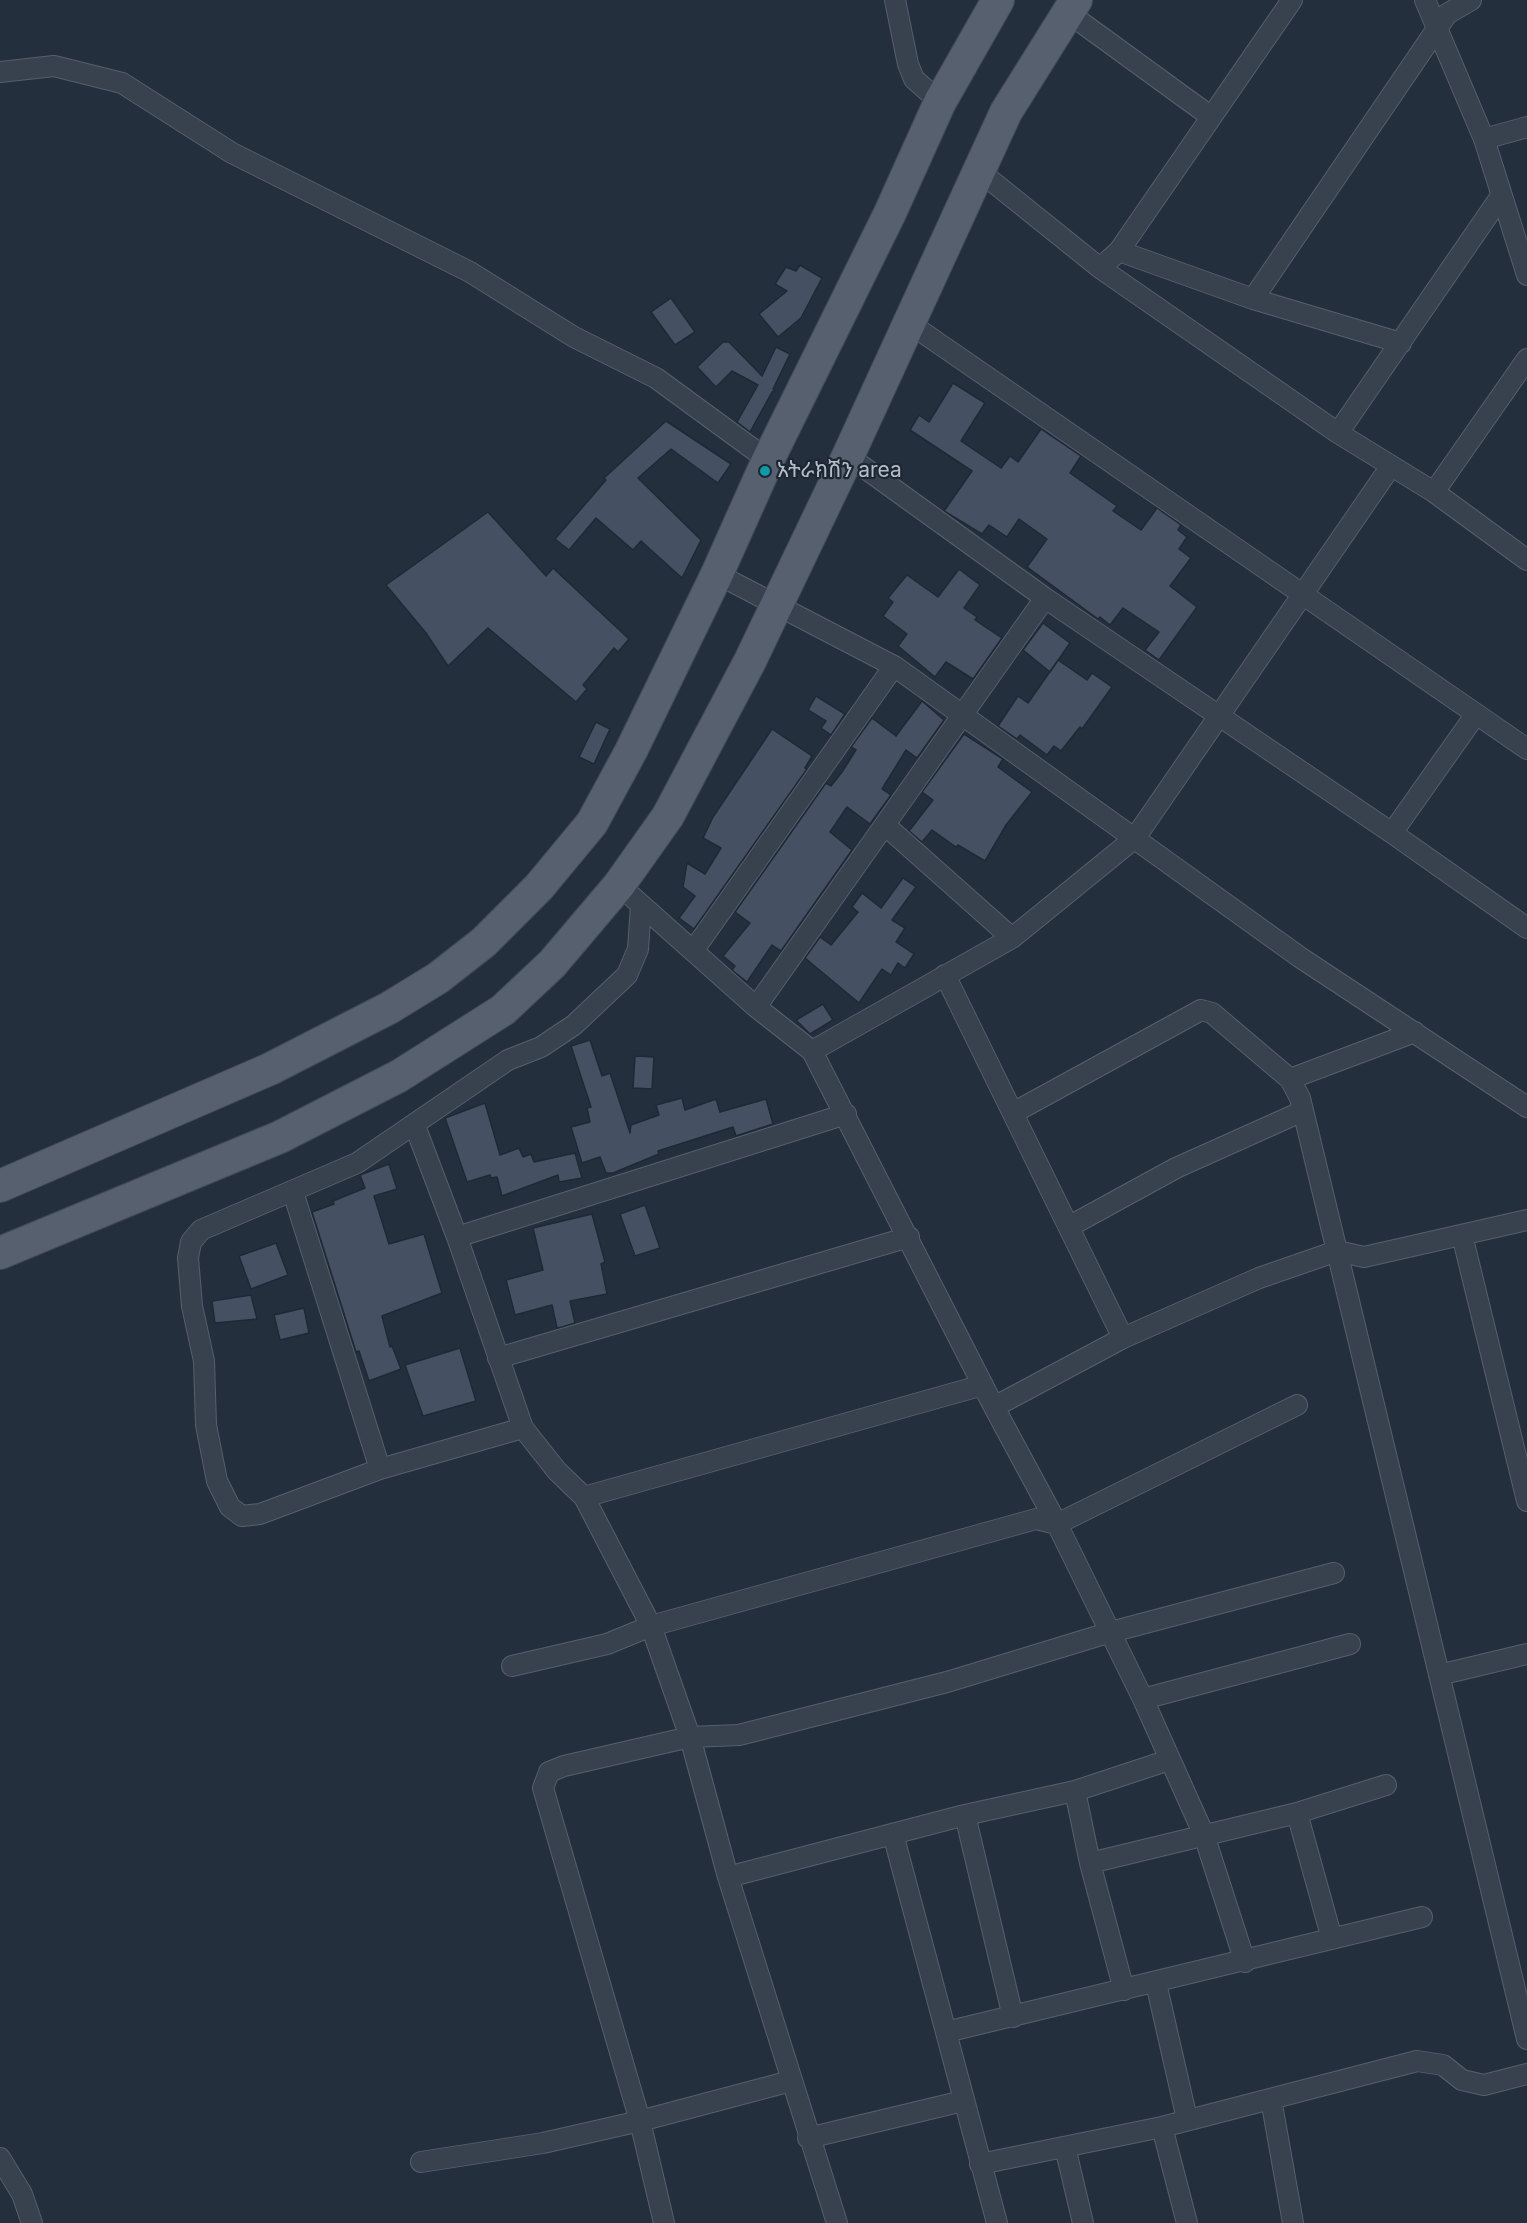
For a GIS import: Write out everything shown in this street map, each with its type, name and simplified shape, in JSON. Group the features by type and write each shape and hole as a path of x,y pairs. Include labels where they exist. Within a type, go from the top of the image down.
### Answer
{"main road":[{"path":"0,1186 270,1069 389,1008 438,978 484,942 539,887 592,823 631,751 717,574 768,460 890,213 940,102 998,0"},
{"path":"0,1253 280,1137 399,1076 503,1010 630,895 668,816 776,607 1006,112 1072,6"}],"street":[{"path":"896,0 908,64 914,79 940,102"},
{"path":"1100,268 1119,251 1292,0"},
{"path":"1425,0 1484,139 1527,274"},
{"path":"1253,299 1447,14 1471,0"},
{"path":"1072,6 1210,116"},
{"path":"0,72 54,66 122,83 232,153 470,273 574,337 656,378 768,460"},
{"path":"1484,139 1527,127"},
{"path":"978,170 1100,268 1338,433 1434,492 1527,560"},
{"path":"1338,433 1501,196"},
{"path":"1119,251 1253,299 1401,343"},
{"path":"909,323 1527,749"},
{"path":"1434,492 1527,359"},
{"path":"848,456 1045,598 1392,833 1527,928"},
{"path":"812,1051 1012,938 1135,838 1391,466"},
{"path":"717,574 776,607 894,666 1301,958 1527,1107"},
{"path":"756,1007 965,715 1045,598"},
{"path":"693,951 894,666"},
{"path":"1392,833 1476,714"},
{"path":"886,826 1012,938"},
{"path":"630,895 756,1007 812,1051 994,1407 1057,1524 1143,1699 1204,1835 1245,1962"},
{"path":"523,1428 380,1469 261,1514 242,1516 230,1507 217,1481 206,1425 204,1361 192,1306 188,1258 191,1242 201,1230 357,1163 415,1126 508,1060 541,1047 574,1025 627,975 638,949 630,895"},
{"path":"945,975 1123,1338"},
{"path":"1013,1113 1202,1011 1212,1013 1290,1079 1300,1098 1527,2039"},
{"path":"1290,1079 1415,1032"},
{"path":"1070,1226 1176,1168 1303,1112"},
{"path":"458,1237 846,1114"},
{"path":"415,1126 458,1237 523,1428 556,1471 584,1497 651,1626 690,1737 728,1877 808,2138 837,2223"},
{"path":"293,1192 380,1469"},
{"path":"994,1407 1123,1338 1259,1278 1337,1251 1364,1257 1527,1220"},
{"path":"1462,1235 1527,1501"},
{"path":"498,1358 909,1237"},
{"path":"584,1497 983,1385"},
{"path":"512,1666 608,1644 651,1626 1036,1519 1057,1524 1297,1405"},
{"path":"664,2223 640,2121 543,1788 549,1772 564,1766 690,1737 739,1735 947,1682 1111,1632 1334,1573"},
{"path":"1143,1699 1350,1644"},
{"path":"1439,1675 1527,1654"},
{"path":"728,1877 965,1815 1076,1791 1169,1760"},
{"path":"1090,1863 1296,1814 1386,1785"},
{"path":"1076,1791 1090,1863 1124,1990"},
{"path":"1296,1814 1332,1940"},
{"path":"965,1815 1013,2017"},
{"path":"893,1834 997,2223"},
{"path":"946,2032 1245,1962 1422,1917"},
{"path":"1156,1983 1186,2120"},
{"path":"980,2164 1162,2127 1416,2061 1443,2065 1462,2080 1484,2085 1527,2074"},
{"path":"420,2162 543,2143 640,2121 791,2081"},
{"path":"1271,2099 1293,2223"},
{"path":"808,2138 963,2101"},
{"path":"1162,2127 1187,2223"},
{"path":"1065,2147 1083,2223"},
{"path":"0,2158 22,2194 32,2223"}],"building":[{"path":"800,265 822,278 801,318 778,337 759,314 787,291 775,284 786,267 796,271"},
{"path":"671,298 695,332 675,345 651,312"},
{"path":"723,342 729,342 762,376 776,347 790,354 773,389 775,391 772,392 750,432 737,422 758,385 732,371 716,387 697,367"},
{"path":"953,383 985,403 961,441 1001,468 1010,456 1018,462 1041,429 1081,456 1070,473 1117,506 1113,511 1141,530 1157,508 1181,525 1178,530 1187,537 1179,549 1191,558 1170,586 1197,607 1159,660 1145,650 1159,632 1123,608 1110,625 1100,617 1098,619 1027,567 1047,539 1019,519 1007,537 989,525 982,534 944,511 972,471 910,430 919,415 929,422"},
{"path":"666,421 731,464 718,483 671,449 638,478 701,540 682,578 641,541 633,550 596,518 569,550 555,539 606,480 604,478"},
{"path":"488,512 546,576 553,568 629,639 618,652 614,648 583,685 587,689 576,702 488,628 448,666 426,633 386,585"},
{"path":"959,569 980,585 964,608 977,617 975,620 1002,638 973,679 946,662 935,677 898,646 907,634 883,616 893,602 888,598 907,575 938,597"},
{"path":"1043,623 1070,643 1050,672 1023,650"},
{"path":"1058,660 1087,680 1092,673 1112,687 1082,729 1080,727 1061,751 1054,746 1047,755 1020,735 1017,739 998,726 1018,696 1028,703"},
{"path":"816,696 845,714 831,735 821,728 826,721 808,710"},
{"path":"922,701 944,720 917,758 906,750 882,789 891,795 870,824 847,807 830,832 852,850 781,951 772,945 747,982 732,970 735,966 723,956 750,923 735,912 826,783 831,786 842,772 856,750 851,747 872,718 896,736"},
{"path":"596,722 610,729 594,764 579,757"},
{"path":"772,729 812,756 805,768 807,769 694,929 679,918 695,896 683,887 687,863 705,874 721,848 703,838 713,817"},
{"path":"964,734 1003,759 998,767 1032,792 1006,825 985,861 958,845 956,847 932,830 922,842 909,831 933,800 922,792"},
{"path":"903,878 916,887 892,920 905,928 896,942 914,954 905,968 898,963 891,975 882,969 859,1003 805,958 820,937 831,945 858,912 852,907 862,893 881,908"},
{"path":"823,1004 833,1020 810,1034 796,1020"},
{"path":"590,1040 602,1076 610,1073 630,1133 631,1125 659,1115 656,1105 682,1098 685,1110 716,1099 720,1112 766,1099 773,1124 736,1136 733,1127 658,1151 659,1154 613,1173 606,1173 600,1157 582,1163 571,1127 590,1122 587,1108 591,1107 571,1046"},
{"path":"635,1056 654,1057 652,1089 633,1088"},
{"path":"485,1103 500,1155 519,1148 523,1157 531,1154 534,1162 575,1153 582,1178 559,1182 558,1175 502,1196 497,1177 491,1178 490,1175 467,1182 445,1118"},
{"path":"389,1164 397,1189 374,1196 389,1244 424,1234 442,1293 382,1316 390,1347 392,1346 401,1369 369,1381 359,1351 356,1352 312,1212 365,1188 360,1175"},
{"path":"645,1205 660,1248 635,1256 620,1214"},
{"path":"592,1214 605,1262 601,1264 607,1294 570,1301 575,1323 562,1327 557,1328 552,1305 515,1315 506,1280 543,1270 533,1228"},
{"path":"276,1243 288,1275 251,1289 239,1256"},
{"path":"251,1295 257,1319 215,1323 212,1301"},
{"path":"304,1308 309,1333 280,1340 274,1315"},
{"path":"460,1348 476,1401 423,1416 405,1365"}],"place":[{"name":"አትራክሽን area","path":"765,471"}]}
